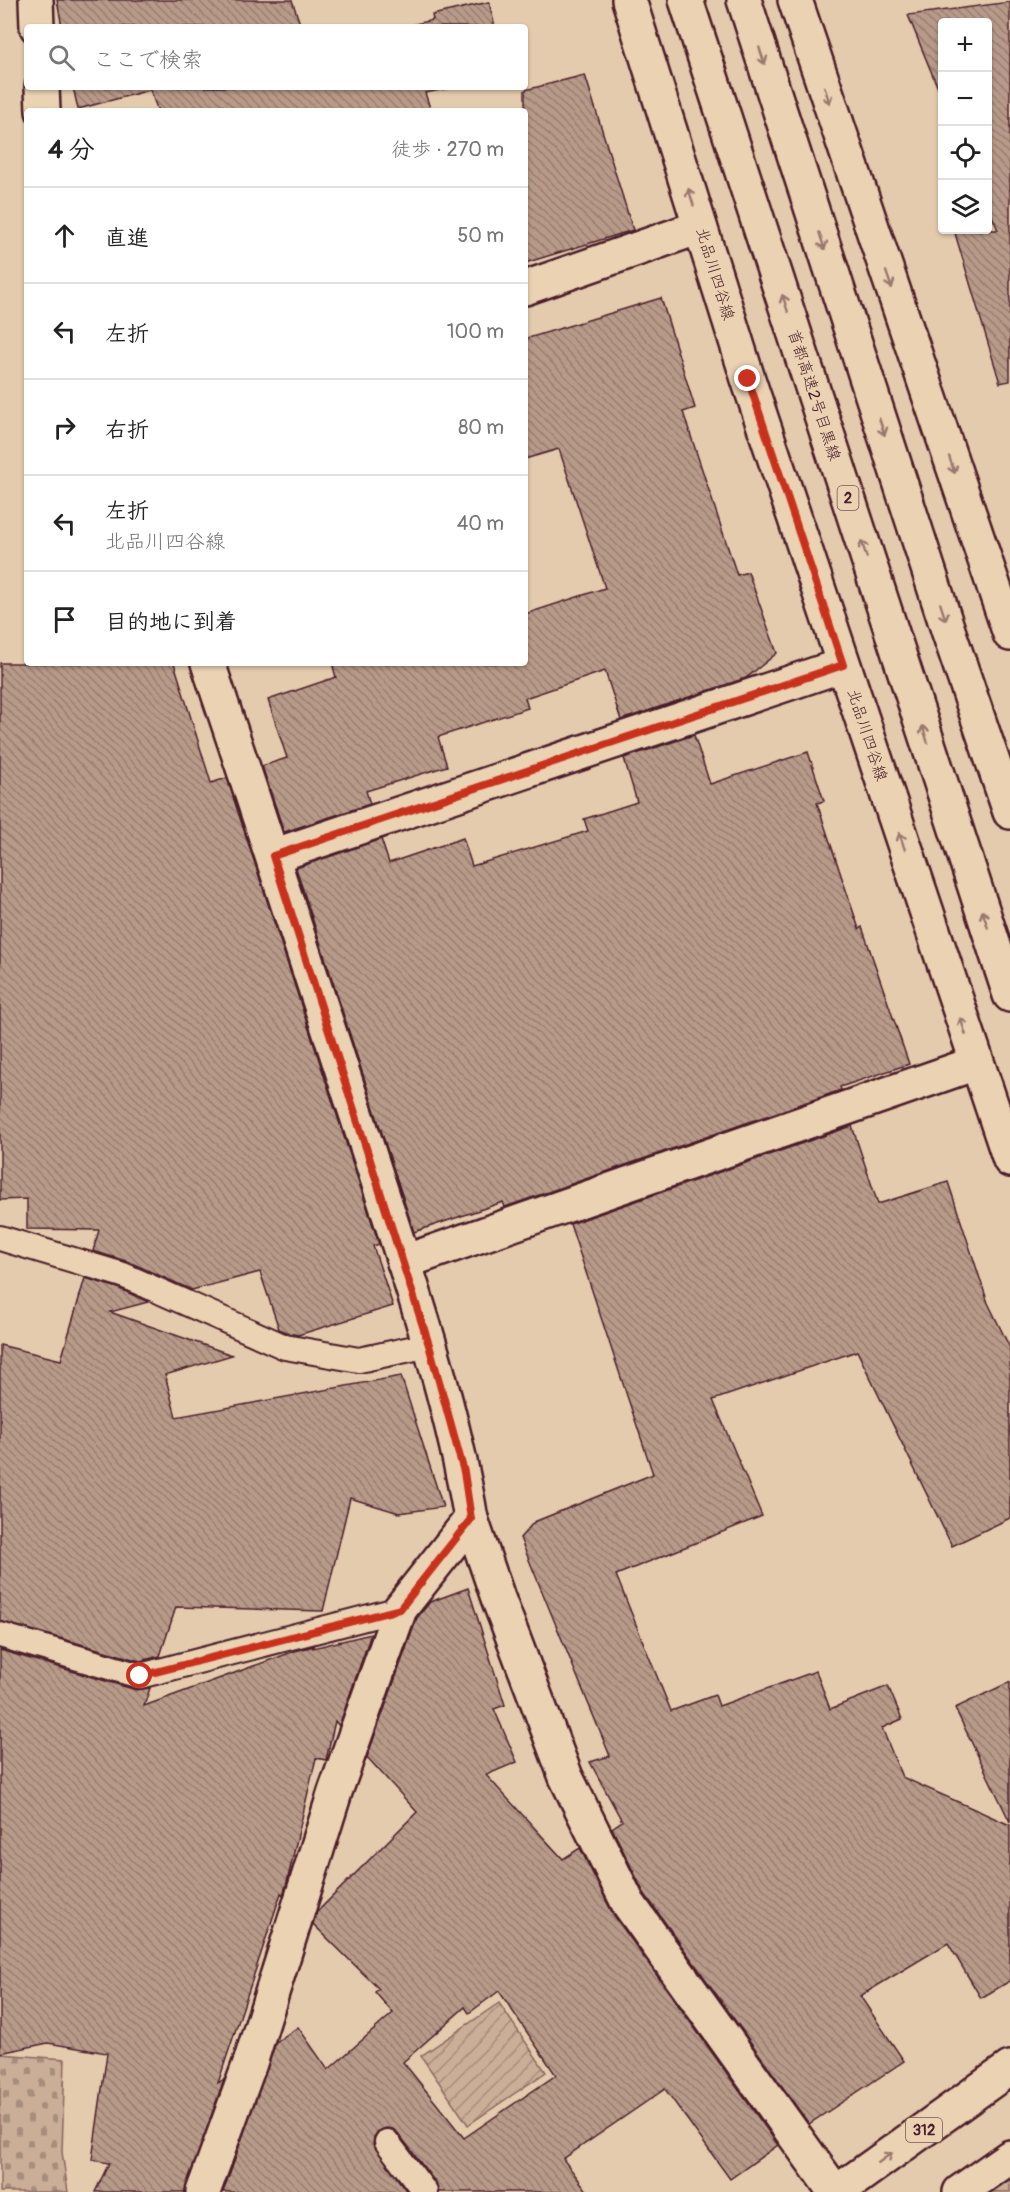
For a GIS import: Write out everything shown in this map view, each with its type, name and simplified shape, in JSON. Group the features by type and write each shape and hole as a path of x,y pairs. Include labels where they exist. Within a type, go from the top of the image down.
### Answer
{"main road":[{"path":"36,0 38,24"},
{"name":"北品川四谷線","path":"629,0 748,379 1010,1160"},
{"name":"首都高速2号目黒線","path":"686,0 1010,995"},
{"path":"744,0 945,621 1010,812"},
{"path":"795,0 1010,634"},
{"path":"42,90 43,108"},
{"path":"528,287 700,227"},
{"path":"273,856 843,665"},
{"path":"209,666 404,1262 464,1472 471,1519 498,1598 566,1777 628,1903 836,2192"},
{"path":"404,1262 976,1063"},
{"path":"203,2192 250,2063 335,1792 400,1609 471,1519"},
{"name":"312","path":"836,2192 1010,2068"},
{"path":"960,2192 1010,2157"}],"lane":[{"path":"0,1238 123,1275 285,1347 359,1360 429,1345"},
{"path":"0,1635 140,1676 400,1609"},
{"path":"387,2142 424,2192"}],"green space":[{"path":"499,2003 546,2072 468,2125 421,2056"},
{"path":"0,2054 65,2059 62,2152 68,2192 0,2192"},
{"path":"1010,2172 1010,2192 979,2192"}],"building":[{"path":"57,0 292,0 300,24 61,24"},
{"path":"489,2 494,24 415,24 433,20 432,15"},
{"path":"1010,2 1010,381 1000,383 955,234 992,234 992,230 998,230 992,216 992,18 938,18 938,88 908,15"},
{"path":"585,75 633,230 528,262 528,108 525,108 525,90"},
{"path":"74,90 150,90 82,108 78,108"},
{"path":"150,90 440,90 425,93 430,108 157,108"},
{"path":"661,298 695,408 683,412 737,575 748,572 777,653 746,678 621,720 605,671 525,698 528,708 438,737 447,766 366,791 370,804 284,832 262,766 287,758 268,700 336,677 333,666 528,666 528,613 605,588 559,449 528,458 528,338"},
{"path":"0,663 24,663 24,666 175,666 211,783 227,778 379,1244 373,1246 393,1306 298,1335 289,1333 279,1329 260,1272 192,1290 129,1262 93,1251 99,1230 27,1229 27,1199 0,1200"},
{"path":"694,735 710,784 808,752 824,801 817,803 859,929 862,927 909,1064 840,1087 841,1090 505,1207 503,1202 414,1232 296,868 381,839 389,863 463,838 472,866 588,831 584,819 637,802 624,758"},
{"path":"852,1126 878,1204 948,1182 988,1303 1010,1348 1010,1518 952,1546 857,1351 713,1400 762,1516 616,1575 671,1711 715,1695 719,1706 816,1671 830,1709 888,1686 902,1719 882,1728 902,1777 1010,1825 1010,1981 981,1998 948,1943 860,1996 904,2061 809,2124 644,1893 612,1828 622,1821 590,1762 610,1756 520,1538 534,1522 653,1474 570,1224"},
{"path":"85,1278 118,1288 148,1302 110,1312 232,1355 165,1375 176,1417 401,1376 443,1507 399,1513 350,1498 323,1611 176,1607 160,1656 140,1661 0,1621 0,1345 61,1360"},
{"path":"468,1588 505,1705 494,1709 517,1762 486,1775 563,1859 580,1848 613,1914 778,2145 730,2179 665,2089 563,2159 588,2192 439,2192 436,2183 398,2133 386,2128 378,2131 373,2144 407,2192 223,2192 276,2042 298,2027 328,2070 393,2013 375,1992 379,1989 313,1924 317,1912 417,1812 367,1757 417,1618 430,1602","holes":["499,1991 556,2075 464,2138 403,2062 465,2007 469,2013"]},
{"path":"371,1634 339,1726 335,1721 326,1760 316,1758 287,1882 283,1895 281,1893 218,2083 224,2079 185,2192 95,2192 109,2163 92,2160 107,2053 48,2043 0,2053 0,1650 136,1690 150,1688 144,1706 295,1651"},
{"path":"1010,1682 1010,1822 955,1708"}],"route":[{"path":"140,1676 400,1609 471,1519 464,1472 429,1345 273,856 843,665 748,379"}]}
